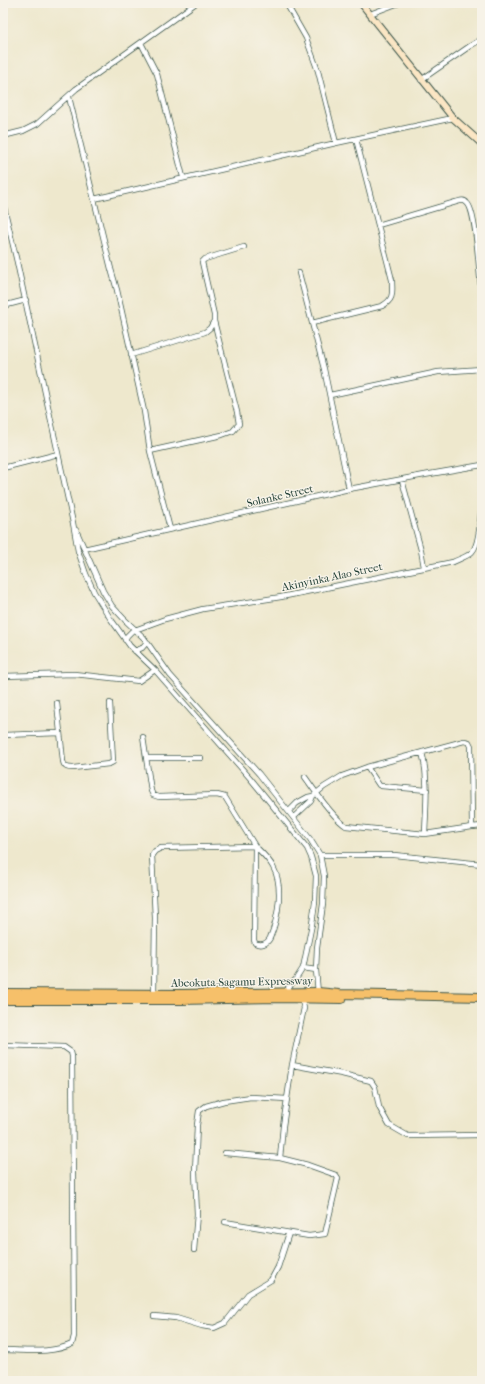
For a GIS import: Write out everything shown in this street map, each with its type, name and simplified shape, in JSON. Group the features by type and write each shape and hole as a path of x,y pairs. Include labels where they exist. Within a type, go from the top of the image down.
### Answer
{"highway":[{"name":"Abeokuta-Sagamu Expressway","path":"3,993 319,995 482,1002"},
{"name":"Abeokuta-Sagamu Expressway","path":"3,1000 181,1000 281,995 301,998 339,994 482,997"}],"street":[{"path":"3,136 23,131 37,124 76,90 196,3"},
{"path":"286,3 306,38 318,71 336,143"},
{"path":"361,3 421,80 453,118 482,144"},
{"path":"370,14 399,3"},
{"path":"421,80 482,39"},
{"path":"141,43 157,74 183,177"},
{"path":"69,97 110,269 117,290 144,411 150,452 170,529"},
{"path":"94,199 183,177 453,118"},
{"path":"312,323 375,308 389,302 392,297 392,280 356,139"},
{"path":"378,225 463,200 466,202 470,205 475,228 482,296"},
{"path":"3,203 26,300 78,551 94,592 125,640 155,670 250,778 307,848 311,857 316,876 315,902 308,947 303,968 296,979 281,995"},
{"path":"150,452 222,435 232,431 239,424 214,321 202,262 205,259 244,247"},
{"path":"299,274 330,395 349,489"},
{"path":"3,306 26,300"},
{"path":"131,355 205,332 210,328 214,321"},
{"path":"330,395 438,372 482,369"},
{"path":"3,468 58,454"},
{"name":"Solanke Street","path":"84,549 170,529 255,512 349,489 482,465"},
{"path":"402,480 421,550 424,567"},
{"name":"Akinyinka Alao Street","path":"137,630 204,609 281,597 453,562 464,558 473,551 479,534 482,494"},
{"path":"73,523 103,591 112,606 137,630 170,675 259,774 294,817 320,855 324,876 323,904 317,948 316,970 319,995"},
{"path":"125,640 130,633 137,630"},
{"path":"135,651 145,646 147,642"},
{"path":"3,676 74,674 139,681 155,670"},
{"path":"57,703 62,761 68,768 109,764 113,762 110,703"},
{"path":"3,735 60,732"},
{"path":"143,737 151,792 154,795 159,797 217,795 225,797 255,846 272,865 276,872 279,900 273,932 268,942 265,944 257,944 254,940 255,846"},
{"path":"289,811 298,803 314,795 342,776 367,767 464,741 469,742 471,746 472,827"},
{"path":"422,752 426,770 427,790 425,834"},
{"path":"146,758 201,758"},
{"path":"367,767 378,785 427,790"},
{"path":"305,777 314,795 340,822 346,826 425,834 482,826"},
{"path":"294,817 311,801 314,795"},
{"path":"154,993 155,918 152,855 155,851 161,848 255,846"},
{"path":"320,855 394,856 482,864"},
{"path":"308,947 317,948"},
{"path":"303,968 316,970"},
{"path":"280,1158 292,1065 304,1008 301,998"},
{"path":"3,1045 64,1047 71,1052 74,1212 74,1336 72,1344 63,1349 3,1350"},
{"path":"292,1065 372,1081 376,1087 379,1107 389,1125 408,1136 482,1135"},
{"path":"194,1250 197,1214 195,1172 197,1125 200,1111 206,1106 224,1101 251,1097 287,1099"},
{"path":"225,1153 280,1158 308,1165 336,1175 338,1178 325,1234 309,1236 225,1222"},
{"path":"154,1316 176,1318 214,1328 225,1323 248,1294 271,1280 278,1266 289,1233"}]}
